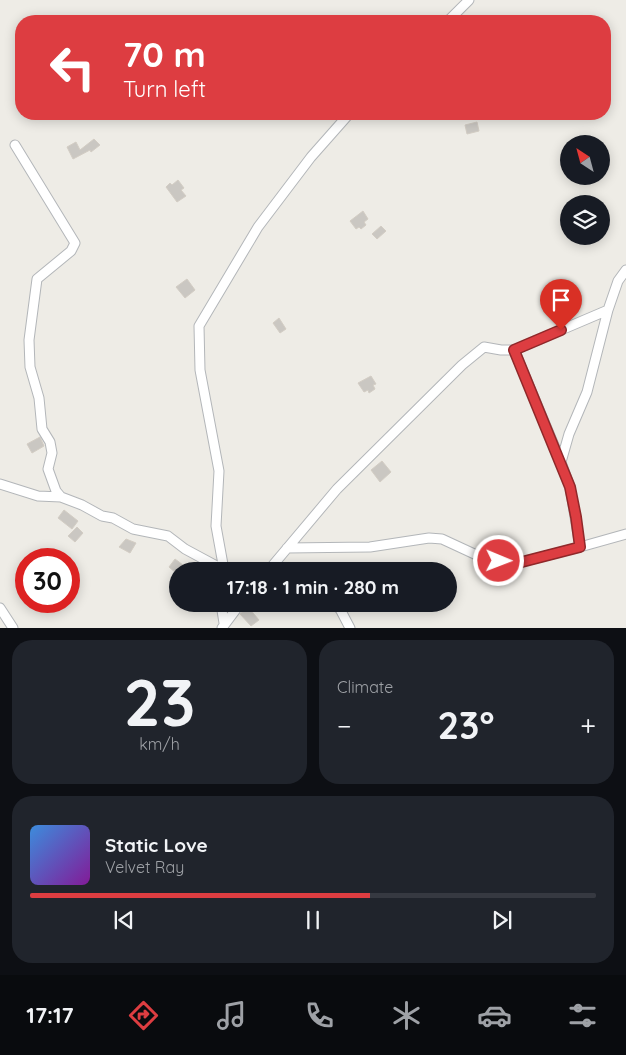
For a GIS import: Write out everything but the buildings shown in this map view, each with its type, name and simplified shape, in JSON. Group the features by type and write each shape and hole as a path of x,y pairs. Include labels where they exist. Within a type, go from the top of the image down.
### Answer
{"street":[{"path":"454,15 469,0"},
{"path":"225,562 216,526 219,471 200,370 199,326 258,227 311,157 344,120"},
{"path":"15,145 75,243 72,251 37,279 29,340 30,367 39,398 42,429 50,442 52,453 48,470 56,491 61,497"},
{"path":"561,462 568,434 587,392 608,310 618,281 626,270"},
{"path":"276,562 337,489 462,365 484,347 514,350 608,310"},
{"path":"514,350 570,487 580,547"},
{"path":"0,484 38,496 61,497 82,505 102,516 114,518 133,529 168,536 185,550 209,562"},
{"path":"288,548 370,548 429,538 442,539 483,558 514,564 626,534"},
{"path":"0,608 13,628"},
{"path":"222,612 223,625"},
{"path":"223,625 234,612"},
{"path":"342,612 350,628"}],"route":[{"path":"499,561 514,564 580,547 570,487 514,350 561,330"}]}
